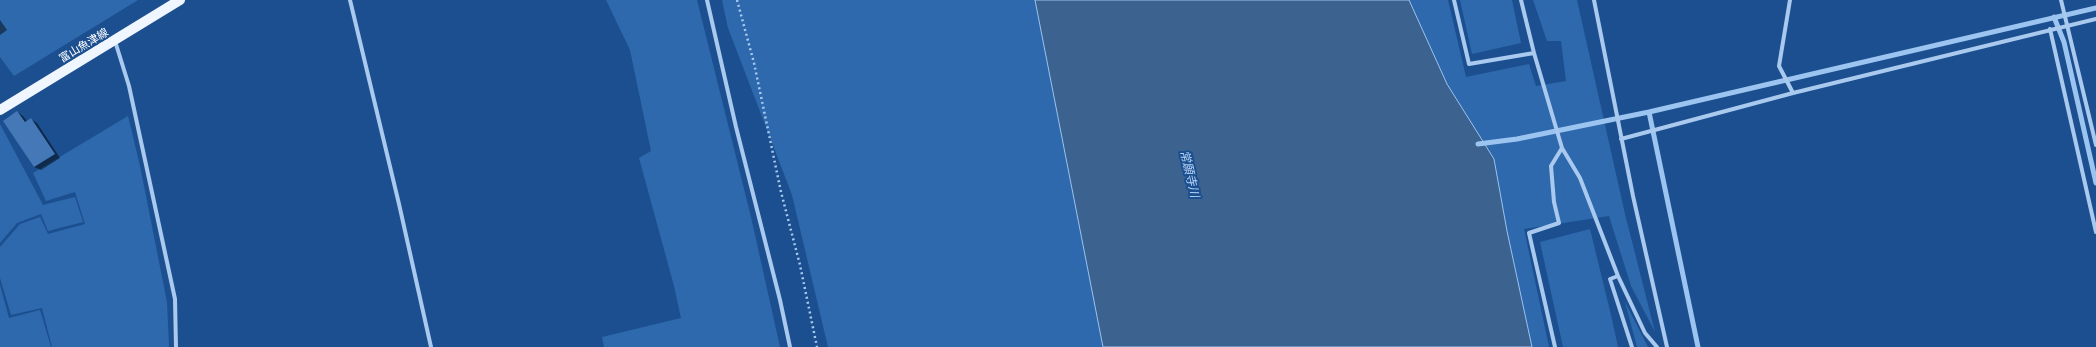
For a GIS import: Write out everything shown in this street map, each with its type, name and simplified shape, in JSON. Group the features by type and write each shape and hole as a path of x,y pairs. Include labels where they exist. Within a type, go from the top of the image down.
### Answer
{"main road":[{"name":"富山魚津線","path":"0,110 115,42 180,0"}],"street":[{"path":"350,0 400,204 431,347"},
{"path":"707,0 736,127 780,300 790,347"},
{"path":"1454,0 1469,64 1534,53"},
{"path":"1521,0 1534,53 1562,148 1580,178 1618,276 1645,333 1657,347"},
{"path":"1594,0 1621,139 1667,347"},
{"path":"1790,0 1779,66 1793,93"},
{"path":"2062,0 2096,145"},
{"path":"1621,139 1793,93 2096,19"},
{"path":"2050,29 2096,232"},
{"path":"115,42 129,86 175,299 176,347"},
{"path":"1555,347 1529,233 1559,223 1554,202 1551,166 1562,148"},
{"path":"1618,276 1610,279 1632,347"}],"path":[{"path":"737,0 754,63 781,192 800,265 817,347"}],"shaded area":[{"path":"0,0 138,0 14,76 0,57"},
{"path":"606,0 697,0 751,217 780,347 604,347 602,337 681,318 674,286 639,158 651,151 630,50"},
{"path":"722,0 1035,0 1103,347 828,347 792,195 728,28"},
{"path":"1409,0 1448,0 1466,77 1529,64 1536,86 1566,81 1561,41 1547,41 1533,0 1577,0 1625,214 1655,332 1631,286 1609,216 1524,229 1549,347 1532,347 1507,231 1494,159 1447,84"},
{"path":"1460,0 1512,0 1521,43 1472,54"},
{"path":"128,116 140,166 167,302 169,347 52,347 42,308 11,315 0,278 0,247 20,224 40,217 48,234 85,224 75,192 46,201 33,173"},
{"path":"0,124 43,205 75,197 83,222 48,231 41,214 17,223 0,243"},
{"path":"1590,229 1618,347 1563,347 1540,242"},
{"path":"0,285 9,318 40,310 51,347 0,347"},
{"path":"1625,302 1648,347 1637,347"}],"water":[{"name":"常願寺川","path":"1035,0 1409,0 1447,84 1494,159 1507,231 1532,347 1103,347"}],"building":[{"path":"17,111 25,122 31,118 55,154 34,167 3,121"}],"waterway":[{"path":"1478,144 1517,139 1649,112 2096,8"},
{"path":"2054,17 2064,42 2096,183"},
{"path":"1649,112 1698,347"}]}
